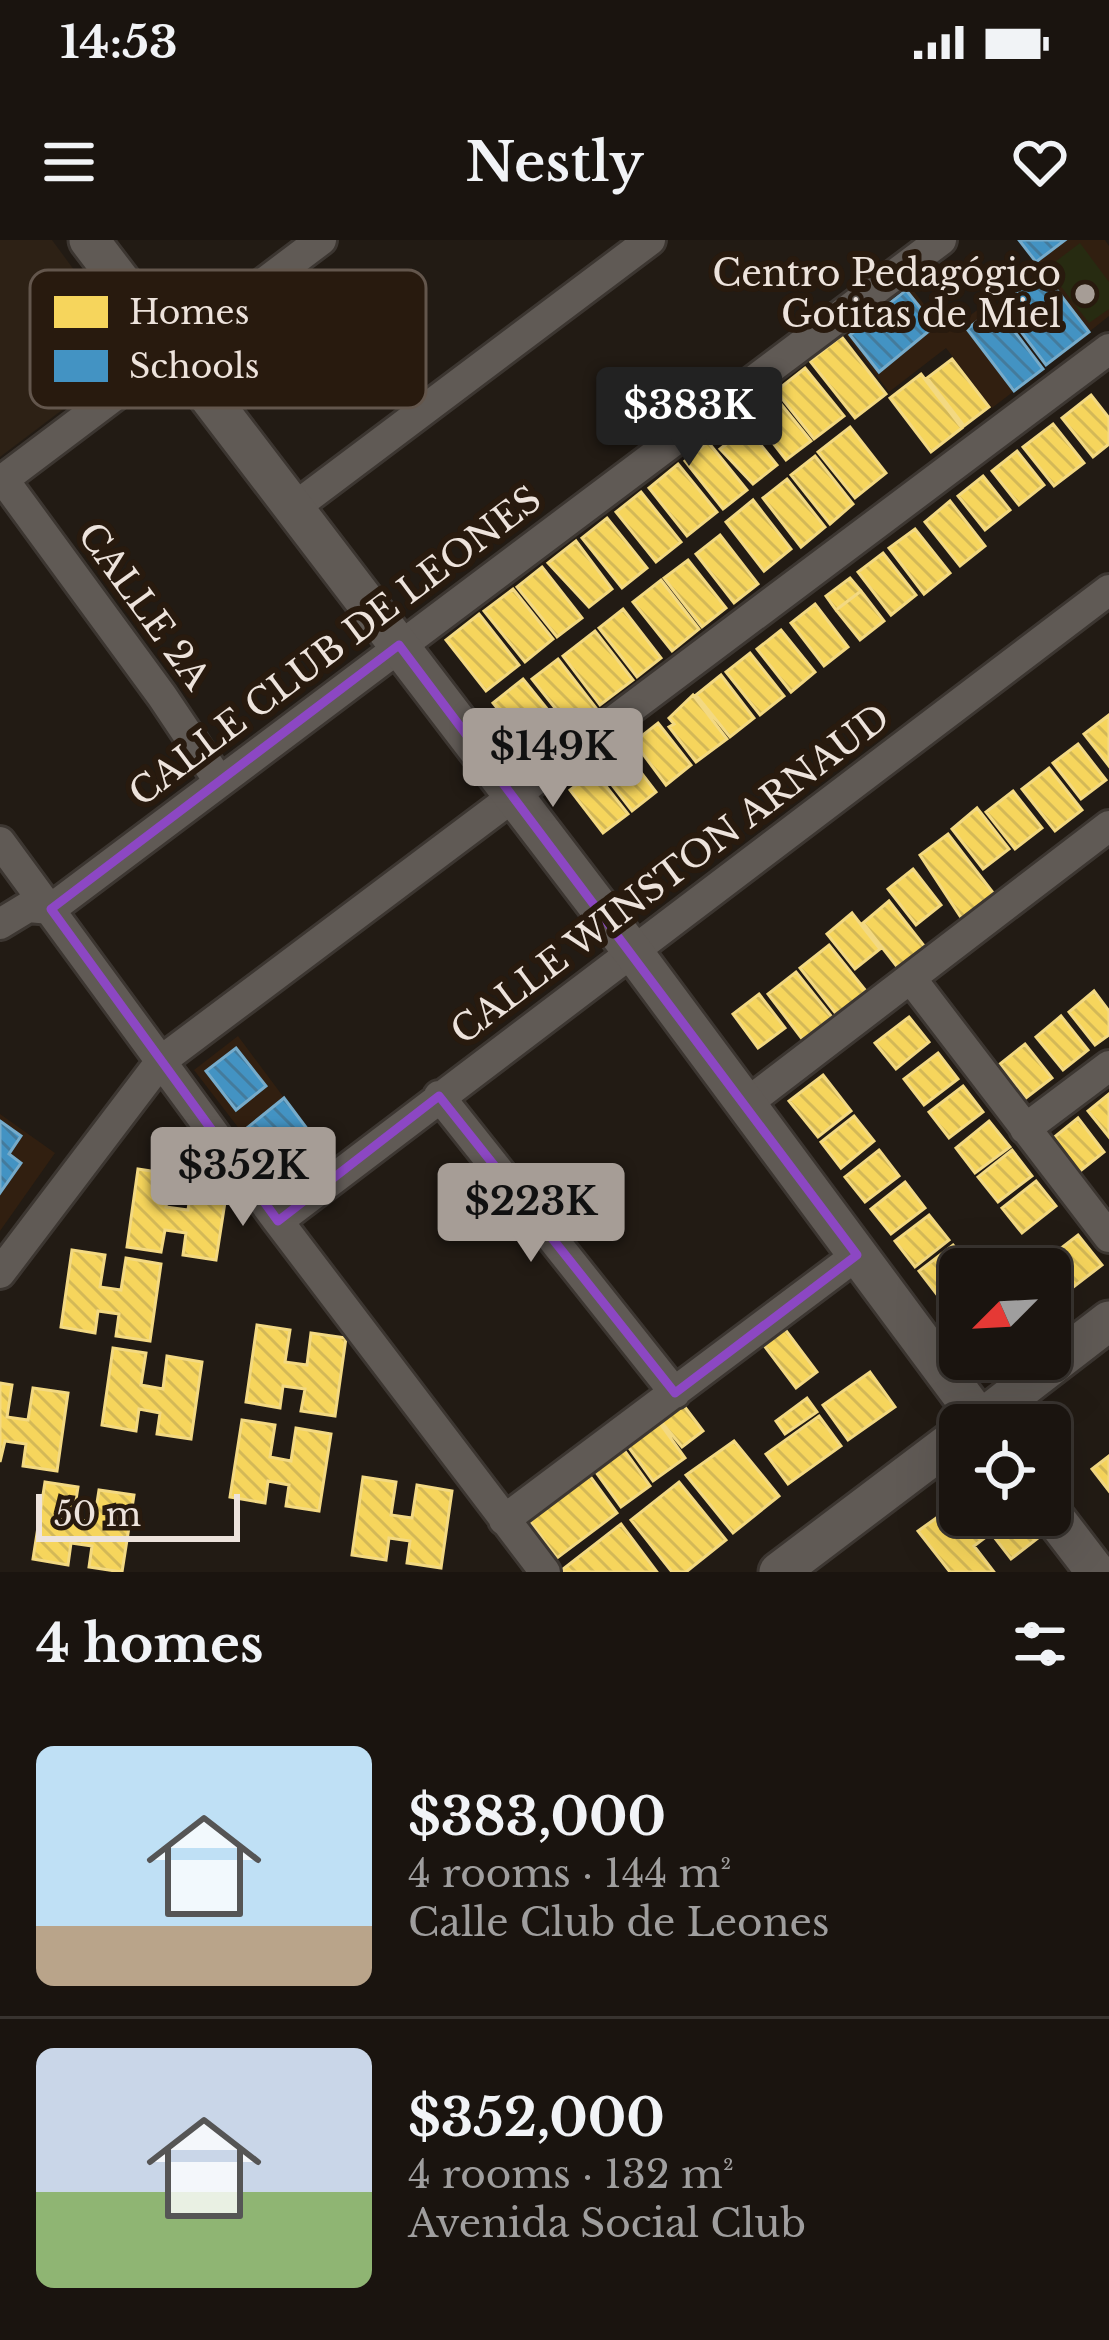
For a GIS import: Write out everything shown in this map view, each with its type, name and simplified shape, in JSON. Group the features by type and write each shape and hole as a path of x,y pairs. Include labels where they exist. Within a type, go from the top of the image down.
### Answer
{"street":[{"path":"89,240 112,270"},
{"path":"281,270 321,240"},
{"path":"296,507 650,240"},
{"name":"CALLE CLUB DE LEONES","path":"0,924 28,908 51,909 399,645 900,252 941,240"},
{"path":"0,1273 161,1061 1109,349"},
{"path":"2,480 97,408"},
{"path":"219,408 633,952 857,1255 960,1404"},
{"name":"CALLE 2A","path":"2,480 220,782"},
{"name":"CALLE WINSTON ARNAUD","path":"278,1220 1109,590"},
{"path":"746,1104 1109,826"},
{"path":"0,842 545,1572"},
{"path":"912,980 1109,1237"},
{"path":"1025,1129 1109,1066"},
{"path":"439,1096 675,1393"},
{"path":"504,1520 857,1255"},
{"path":"1003,1404 1109,1322"},
{"path":"779,1572 939,1453"},
{"path":"1068,1536 1096,1572"}],"highlighted area":[{"path":"399,645 857,1255 675,1393 439,1096 278,1221 51,909"}],"shaded area":[{"path":"0,240 52,240 74,270 30,270 30,408 65,408 0,457"},
{"name":"Centro Pedagógico Gotitas de Miel","path":"1019,240 1105,240 1109,246 1109,316 1089,332"},
{"path":"910,286 946,333 991,300 1043,369 992,408 946,348 889,392 846,335"},
{"path":"238,1036 329,1158 286,1190 194,1070"},
{"path":"0,1114 55,1153 0,1231"}],"green space":[{"path":"1080,243 1109,282 1109,309 1089,323 1047,268"}],"building: Homes":[{"path":"841,336 886,394 855,418 810,361"},
{"path":"952,359 989,407 964,426 927,378"},
{"path":"805,368 844,416 814,439 776,391"},
{"path":"921,374 962,428 931,452 890,398"},
{"path":"772,393 811,441 786,460 749,412"},
{"path":"1091,395 1109,418 1109,444 1093,457 1062,418"},
{"path":"739,418 777,465 753,484 720,449 734,438 726,429"},
{"path":"1053,424 1084,463 1054,486 1023,447"},
{"path":"850,427 886,473 855,498 818,452"},
{"path":"708,442 747,490 723,509 685,461"},
{"path":"1017,451 1044,485 1019,505 992,471"},
{"path":"815,456 853,504 830,524 791,475"},
{"path":"678,464 717,512 687,536 649,488"},
{"path":"983,476 1010,510 985,530 958,496"},
{"path":"787,479 825,527 801,547 763,498"},
{"path":"641,492 681,542 656,562 616,512"},
{"path":"753,500 791,549 764,571 726,522"},
{"path":"950,501 985,546 960,566 925,522"},
{"path":"607,518 647,568 622,588 582,538"},
{"path":"915,529 950,573 924,594 889,548"},
{"path":"720,535 758,584 734,603 696,554"},
{"path":"576,541 612,589 589,607 548,563"},
{"path":"883,553 916,595 891,615 858,572"},
{"path":"688,560 726,608 702,627 664,578"},
{"path":"542,567 582,618 557,637 517,587"},
{"path":"850,578 861,591 836,610 826,596"},
{"path":"661,580 699,629 672,651 633,602"},
{"path":"513,589 553,639 525,662 484,611"},
{"path":"861,591 884,621 860,640 836,610"},
{"path":"815,604 848,647 824,666 791,623"},
{"path":"623,609 661,658 637,677 599,628"},
{"path":"479,614 519,665 486,691 446,640"},
{"path":"781,630 815,672 791,692 757,649"},
{"path":"595,631 633,680 600,705 563,656"},
{"path":"750,653 784,696 760,715 726,672"},
{"path":"558,659 596,708 567,723 532,679"},
{"path":"721,675 754,718 730,737 696,695"},
{"path":"523,679 565,731 555,739 543,725 532,733 527,727 518,734 493,703"},
{"path":"693,695 727,739 696,762 669,727 674,724 669,718"},
{"path":"1109,715 1109,766 1084,734"},
{"path":"658,723 691,765 666,785 634,742"},
{"path":"1078,744 1106,780 1081,799 1053,763"},
{"path":"623,749 656,792 632,811 599,768"},
{"path":"1049,768 1082,810 1055,831 1022,789"},
{"path":"594,771 628,814 603,833 570,790"},
{"path":"1013,791 1042,828 1015,849 986,812"},
{"path":"977,808 1009,849 983,869 952,829"},
{"path":"948,834 994,894 962,919 920,855"},
{"path":"913,869 941,905 916,925 888,889"},
{"path":"889,901 925,947 898,968 863,923"},
{"path":"852,913 880,949 855,969 827,934"},
{"path":"829,945 866,991 837,1015 800,968"},
{"path":"796,972 832,1017 803,1040 768,994"},
{"path":"1094,991 1109,1011 1109,1035 1095,1045 1069,1012"},
{"path":"759,994 785,1028 758,1048 733,1014"},
{"path":"1061,1016 1088,1050 1063,1070 1036,1037"},
{"path":"909,1017 929,1042 896,1069 875,1043"},
{"path":"1025,1044 1052,1078 1026,1098 1000,1064"},
{"path":"938,1053 958,1079 924,1105 904,1079"},
{"path":"823,1075 851,1111 818,1137 789,1101"},
{"path":"963,1086 983,1112 949,1138 929,1112"},
{"path":"1109,1094 1109,1137 1088,1111"},
{"path":"854,1116 874,1141 841,1168 821,1142"},
{"path":"1078,1118 1104,1152 1079,1172 1052,1139"},
{"path":"989,1121 1010,1147 975,1173 956,1148"},
{"path":"879,1150 899,1176 865,1202 845,1177"},
{"path":"1012,1150 1032,1176 998,1202 978,1177"},
{"path":"138,1169 171,1174 166,1207 188,1210 193,1177 228,1183 216,1260 183,1255 186,1233 165,1230 161,1252 127,1247"},
{"path":"1036,1181 1056,1206 1022,1233 1002,1208"},
{"path":"905,1182 925,1208 891,1234 871,1209"},
{"path":"929,1215 949,1240 915,1267 895,1241"},
{"path":"1078,1235 1102,1265 1071,1289 1071,1248 1061,1248"},
{"path":"72,1250 105,1255 100,1287 121,1290 126,1258 161,1264 150,1341 116,1336 119,1314 98,1311 95,1333 61,1327"},
{"path":"939,1256 939,1297 919,1271"},
{"path":"257,1325 290,1330 285,1362 307,1365 311,1333 346,1338 335,1416 301,1411 305,1389 283,1386 280,1408 246,1402"},
{"path":"784,1328 817,1372 796,1388 763,1344"},
{"path":"113,1348 146,1353 141,1385 163,1389 167,1356 202,1362 191,1439 157,1434 160,1413 139,1409 136,1431 102,1425"},
{"path":"870,1372 895,1407 848,1440 823,1405"},
{"path":"0,1383 12,1385 7,1417 28,1420 33,1388 68,1393 57,1471 23,1466 26,1444 5,1441 0,1462"},
{"path":"807,1398 817,1412 785,1434 776,1421"},
{"path":"681,1402 703,1431 682,1447 659,1419"},
{"path":"654,1415 685,1458 653,1481 622,1438"},
{"path":"819,1416 841,1446 788,1484 766,1454"},
{"path":"242,1420 275,1425 270,1457 291,1461 296,1428 331,1434 319,1511 286,1506 289,1485 268,1481 265,1503 230,1497"},
{"path":"734,1441 779,1496 733,1533 686,1475"},
{"path":"622,1447 650,1486 621,1507 593,1468"},
{"path":"1109,1456 1109,1491 1092,1469"},
{"path":"584,1468 617,1513 557,1558 524,1513"},
{"path":"363,1477 396,1482 391,1515 412,1518 417,1485 452,1491 441,1568 407,1563 410,1541 389,1538 386,1560 352,1555"},
{"path":"45,1482 78,1487 73,1519 94,1522 99,1490 134,1495 122,1572 89,1567 92,1546 71,1543 68,1565 33,1559"},
{"path":"679,1482 726,1540 686,1572 672,1572 631,1520"},
{"path":"939,1516 939,1536 987,1536 974,1546 994,1572 950,1572 918,1531"},
{"path":"621,1524 657,1572 565,1572 563,1569"},
{"path":"993,1536 1036,1536 1038,1538 1011,1559"}],"building: Schools":[{"path":"1019,240 1065,240 1036,262"},
{"path":"1043,272 1089,332 1046,365 1001,305"},
{"path":"906,290 935,326 879,372 850,335"},
{"path":"996,307 1043,369 1014,391 967,329"},
{"path":"236,1048 266,1086 236,1110 206,1071"},
{"path":"284,1098 329,1158 286,1190 242,1132"},
{"path":"0,1121 21,1136 9,1154 21,1163 0,1193"}],"place":[{"name":"Centro Pedagógico Gotitas de Miel","path":"1085,294"}]}
